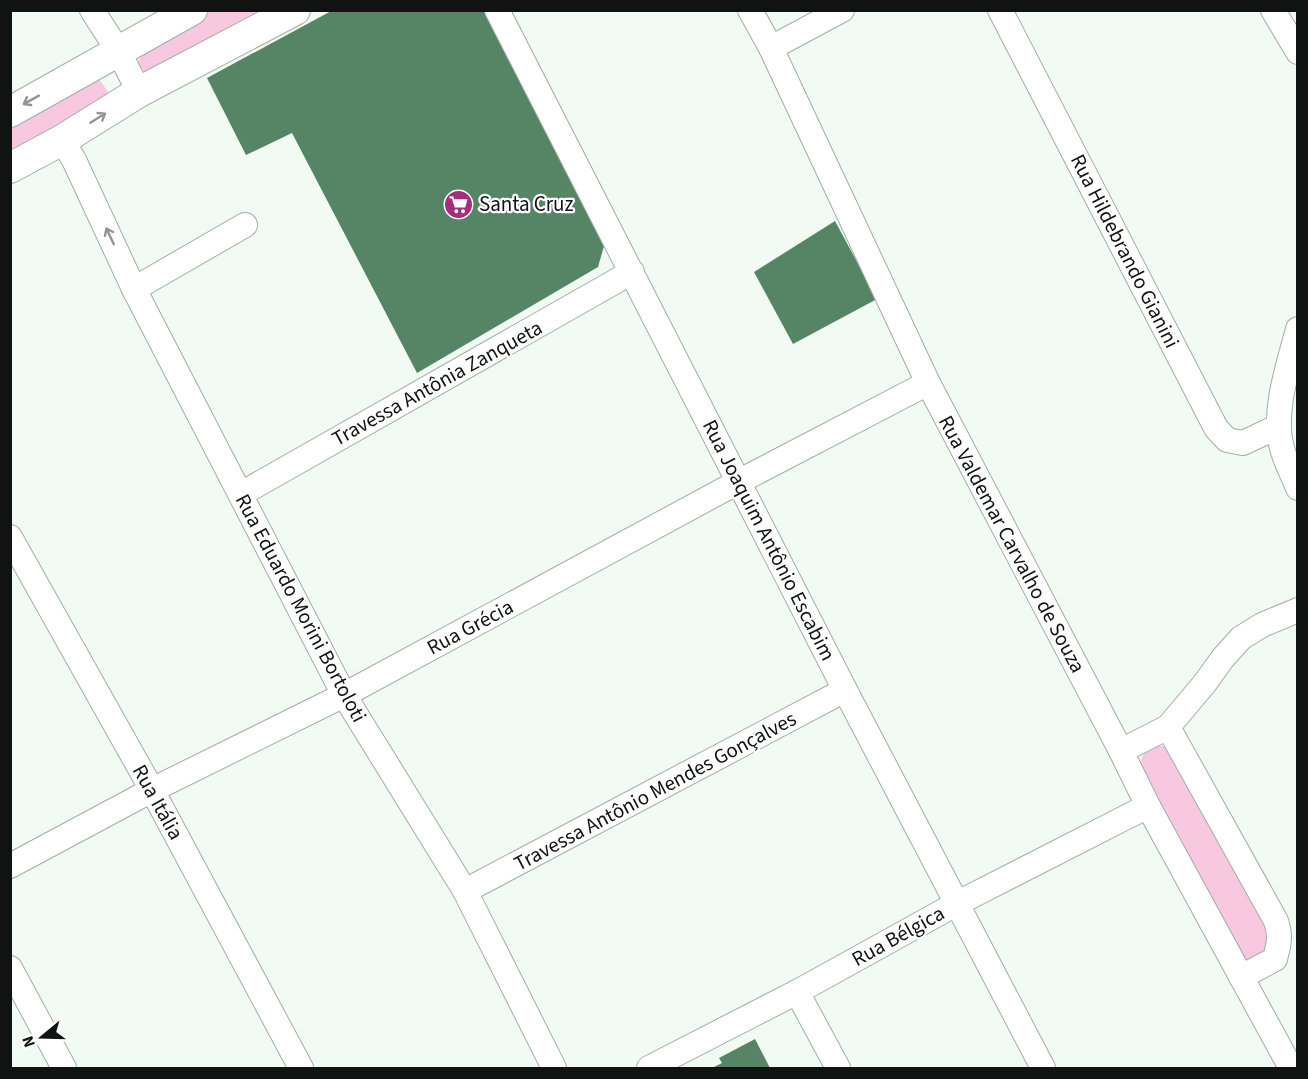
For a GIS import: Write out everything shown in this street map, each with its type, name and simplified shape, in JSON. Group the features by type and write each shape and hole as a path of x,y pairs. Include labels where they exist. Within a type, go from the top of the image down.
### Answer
{"main road":[{"path":"10,112 192,10"},
{"path":"10,168 62,140 139,92 295,10"}],"street":[{"path":"92,10 136,83 139,92"},
{"name":"Rua Joaquim Antônio Escabim","path":"497,10 845,690 1043,1068"},
{"name":"Rua Valdemar Carvalho de Souza","path":"750,10 771,48 928,383 1148,806 1292,1068"},
{"path":"771,48 842,10"},
{"name":"Rua Hildebrando Gianini","path":"1000,10 1216,429 1227,440 1243,443 1279,426"},
{"path":"1273,10 1298,52"},
{"name":"Rua Eduardo Morini Bortoloti","path":"62,140 74,160 134,289 344,695 465,891 554,1068"},
{"path":"134,289 245,225"},
{"name":"Travessa Antônia Zanqueta","path":"241,494 633,272"},
{"path":"1298,330 1279,407 1281,444 1298,488"},
{"name":"Rua Grécia","path":"10,866 152,790 344,695 738,482 928,383"},
{"name":"Rua Itália","path":"10,537 152,790 301,1068"},
{"path":"1121,751 1168,727 1241,638 1262,625 1298,610"},
{"name":"Travessa Antônio Mendes Gonçalves","path":"465,891 845,690"},
{"path":"1168,727 1270,911 1279,932 1275,959 1241,977"},
{"name":"Rua Bélgica","path":"649,1068 797,992 956,904 1148,806"},
{"path":"10,968 64,1068"},
{"path":"797,992 838,1068"}],"shaded area":[{"path":"211,11 271,11 146,75 138,62 144,48"},
{"path":"100,80 108,92 102,107 11,157 10,123 83,81"},
{"path":"1156,746 1164,746 1172,750 1273,936 1269,951 1249,960 1242,957 1140,767 1144,754"}],"building":[{"name":"Santa Cruz","path":"333,10 485,10 606,239 598,267 417,373 292,133 246,155 207,78"},
{"path":"835,221 877,299 793,344 754,272"},
{"path":"755,1039 770,1068 712,1068 722,1063 719,1058"}],"place":[{"name":"Santa Cruz","path":"458,204"}]}
